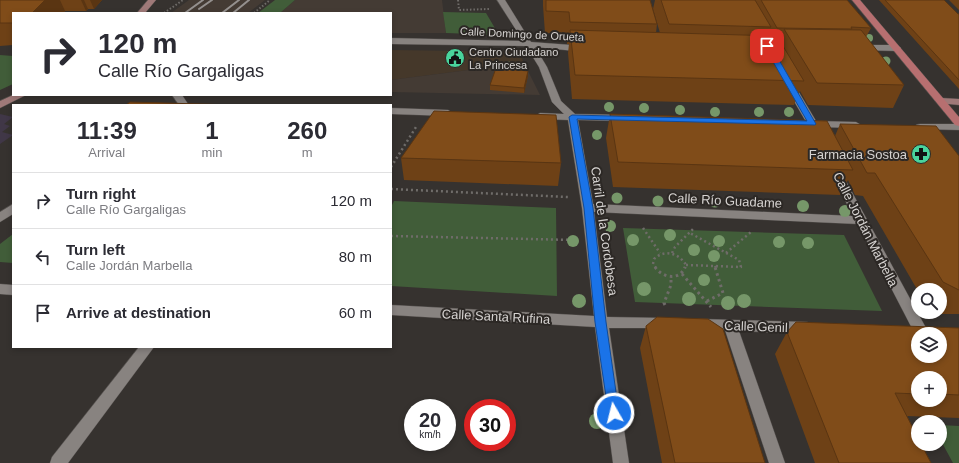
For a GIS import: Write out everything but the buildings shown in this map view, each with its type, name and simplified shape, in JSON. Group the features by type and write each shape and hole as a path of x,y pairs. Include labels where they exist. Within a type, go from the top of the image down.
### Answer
{"main road":[{"path":"856,0 959,123"}],"street":[{"path":"142,12 152,0"},
{"path":"501,0 543,67 558,102 572,117"},
{"name":"Calle Domingo de Orueta","path":"392,41 529,44 564,48 596,49"},
{"path":"850,48 897,48"},
{"path":"786,78 808,124 821,142"},
{"path":"0,105 19,96"},
{"path":"178,96 187,104"},
{"path":"941,101 959,102"},
{"path":"392,111 456,113"},
{"path":"534,116 636,118"},
{"name":"Carril de la Cordobesa","path":"572,117 588,203 600,322 621,463"},
{"path":"808,124 866,126"},
{"path":"912,127 959,127"},
{"name":"Calle Jordán Marbella","path":"834,168 860,220 927,332 906,331"},
{"name":"Calle Río Guadame","path":"588,203 860,220"},
{"path":"0,218 12,209"},
{"path":"0,289 12,290"},
{"name":"Calle Santa Rufina","path":"392,310 600,322"},
{"path":"600,322 675,323"},
{"name":"Calle Genil","path":"691,324 824,328"},
{"path":"730,325 777,463"},
{"path":"58,463 146,348"}],"path":[{"path":"165,12 183,0"},
{"path":"255,12 270,0"},
{"path":"458,0 459,10 491,8"},
{"path":"392,165 425,112"},
{"path":"392,189 588,203"},
{"path":"643,228 660,253"},
{"path":"672,253 674,247 693,229"},
{"path":"726,253 751,232"},
{"path":"686,265 741,267 739,260 690,233"},
{"path":"392,236 592,240"},
{"path":"660,253 672,253 684,260 686,265 682,274 671,277 657,271 653,266 653,261 655,256 660,253"},
{"path":"707,301 723,293 715,266"},
{"path":"682,274 711,307"},
{"path":"665,305 664,303 671,284 671,277"}],"shaded area":[{"path":"189,0 265,0 249,12 172,12"},
{"path":"295,0 442,0 446,33 392,33 392,12 281,12"},
{"path":"392,50 519,52 524,63 392,80"},
{"path":"524,63 540,95 392,92 392,80"},
{"path":"0,114 12,117 4,124 10,126 2,132 12,136 0,144"}],"green space":[{"path":"275,0 295,0 281,12 259,12"},
{"path":"443,12 486,13 499,35 446,33"},
{"path":"0,55 12,56 12,84 0,90"},
{"path":"394,201 556,208 557,296 392,286 392,205"},
{"path":"623,228 844,235 882,311 635,302"},
{"path":"12,235 12,263 0,262 0,244"},
{"path":"947,425 959,426 959,463 953,463 946,451"}],"railway":[{"path":"186,12 203,0"},
{"path":"199,9 212,0"},
{"path":"223,12 239,0"},
{"path":"234,12 249,0"}],"place":[{"name":"Centro Ciudadano La Princesa","path":"455,58"},
{"name":"Farmacia Sostoa","path":"921,154"}],"route":[{"path":"614,413 600,322 588,208 572,117 812,124 767,46"}]}
